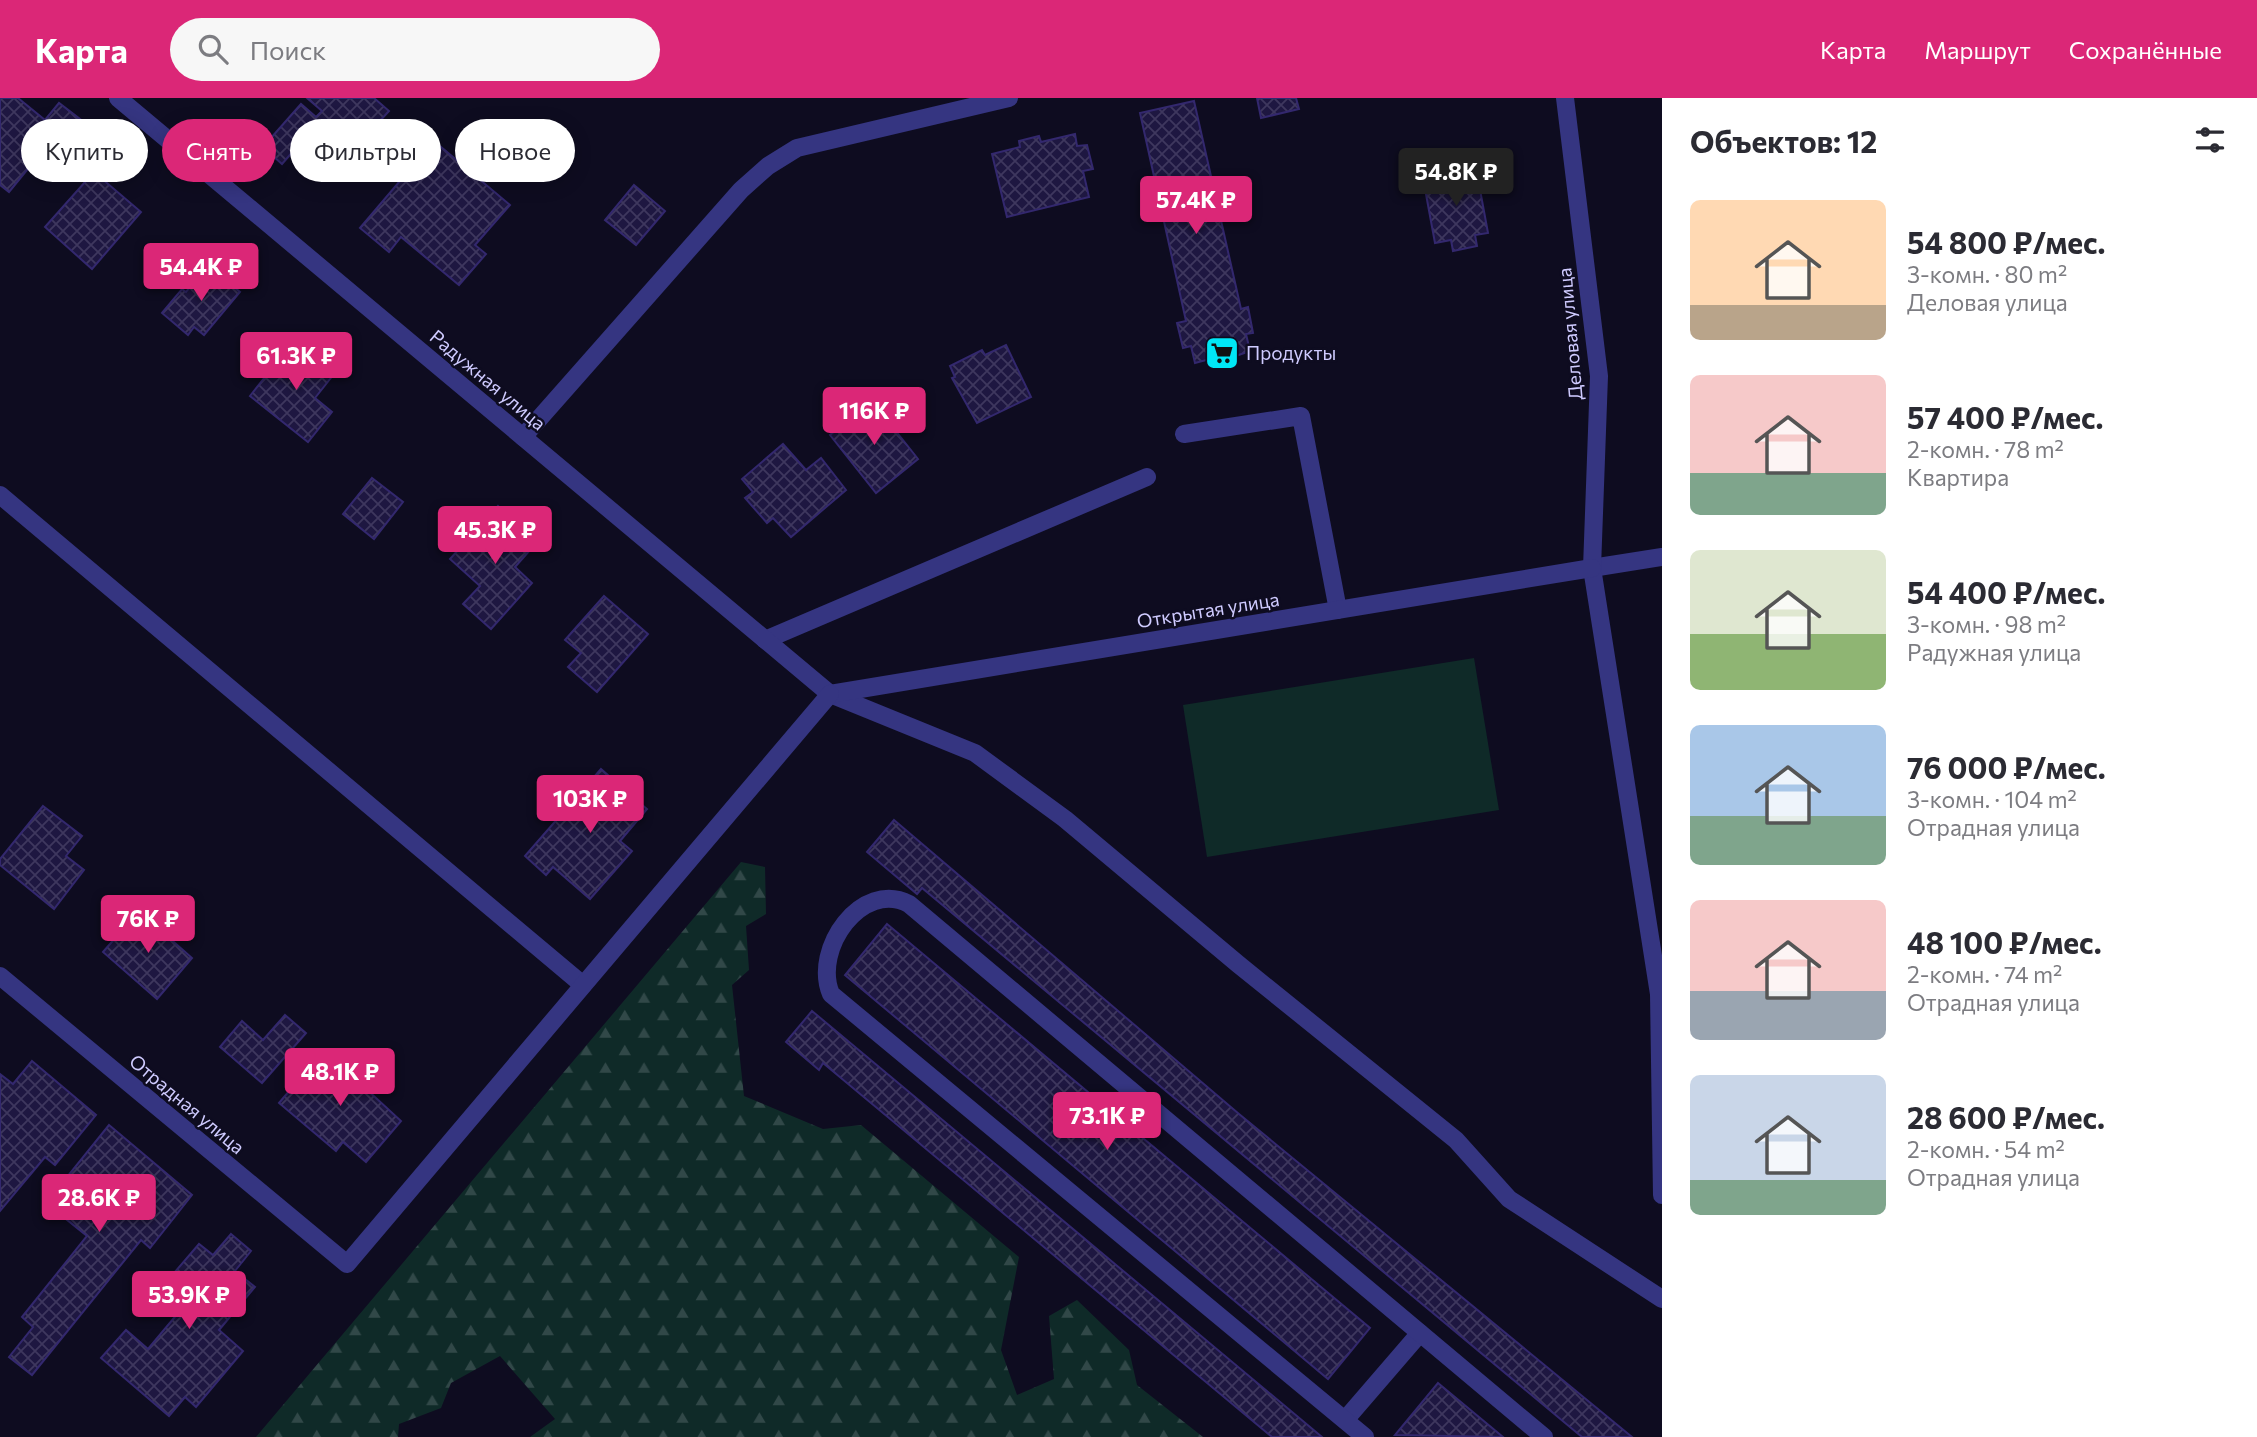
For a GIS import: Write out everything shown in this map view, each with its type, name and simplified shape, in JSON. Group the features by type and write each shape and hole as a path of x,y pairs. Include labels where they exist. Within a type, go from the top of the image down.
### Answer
{"street":[{"name":"Радужная улица","path":"118,98 830,694 975,753 1065,819 1238,964 1456,1140 1508,1199 1662,1299"},
{"path":"523,437 741,190 768,166 797,148 1009,98"},
{"name":"Деловая улица","path":"1565,98 1599,376 1592,568 1659,994 1662,1195"},
{"path":"1184,434 1301,416 1338,610"},
{"path":"765,640 1147,477"},
{"path":"0,495 583,985 830,694"},
{"name":"Открытая улица","path":"830,694 1662,556"},
{"path":"1365,1437 831,994 825,981 828,951 859,909 883,897 896,897 909,904 1544,1437"},
{"name":"Отрадная улица","path":"0,976 347,1264 583,985"},
{"path":"1345,1420 1420,1333"}],"green space":[{"path":"1474,658 1499,810 1207,857 1183,705"},
{"path":"741,862 765,867 766,914 746,926 749,970 732,985 744,1096 823,1129 861,1125 1019,1257 1001,1350 1017,1395 1054,1379 1049,1316 1077,1300 1129,1350 1137,1385 1203,1437 530,1437 555,1419 500,1356 451,1383 441,1408 399,1424 398,1437 256,1437"}],"building":[{"path":"0,98 18,98 44,119 21,119 21,177 9,192 0,185"},
{"path":"307,98 374,98 389,111 382,119 290,119 290,155 282,164 276,159 276,132 301,104 316,117 322,111"},
{"path":"1257,98 1296,98 1299,109 1261,118"},
{"path":"1194,101 1241,309 1248,307 1253,333 1246,334 1250,351 1216,363 1210,359 1195,363 1191,346 1183,348 1177,323 1186,321 1140,113"},
{"path":"59,103 80,119 46,119"},
{"path":"1075,134 1077,146 1087,145 1093,169 1083,171 1089,197 1007,217 992,154 1020,147 1019,141 1039,136 1041,142"},
{"path":"441,147 455,159 455,182 483,182 510,205 475,245 486,254 459,285 401,237 389,252 360,228 399,182 441,182"},
{"path":"1476,168 1488,233 1475,235 1477,246 1453,251 1451,240 1435,243 1423,178"},
{"path":"85,182 106,182 141,212 92,269 45,227"},
{"path":"634,185 665,211 636,245 605,220"},
{"path":"208,266 240,292 204,335 194,327 188,335 162,313 182,289 186,292"},
{"path":"293,342 334,374 315,398 332,412 308,442 250,396"},
{"path":"1006,345 1031,397 977,423 952,378 955,377 950,366 982,350 985,355"},
{"path":"872,401 918,459 876,493 830,435"},
{"path":"783,444 806,470 821,458 846,490 791,537 773,518 767,523 745,498 753,492 742,479"},
{"path":"372,478 403,502 374,539 343,514"},
{"path":"498,506 538,541 515,567 532,583 491,629 463,604 480,586 450,559"},
{"path":"604,596 648,634 597,692 568,667 581,653 565,640"},
{"path":"601,769 647,809 620,841 632,851 590,899 553,867 546,875 525,856"},
{"path":"43,806 82,836 66,856 84,870 54,909 0,865 0,859"},
{"path":"894,820 1239,1114 1632,1437 1582,1437 922,888 917,894 867,852"},
{"path":"139,911 192,958 157,999 103,952"},
{"path":"887,924 1370,1328 1328,1379 845,975"},
{"path":"812,1011 1322,1437 1272,1437 823,1063 819,1070 786,1042"},
{"path":"285,1015 306,1033 262,1083 220,1047 242,1021 263,1040"},
{"path":"324,1050 401,1121 366,1162 343,1142 336,1151 279,1103"},
{"path":"32,1061 96,1115 55,1165 45,1157 0,1211 0,1074 13,1084"},
{"path":"109,1125 192,1195 150,1248 141,1240 32,1375 9,1357 33,1327 22,1317 87,1236 46,1203"},
{"path":"231,1234 251,1251 235,1271 255,1287 219,1330 243,1351 196,1407 185,1397 169,1416 101,1358 126,1330 148,1349 184,1306 162,1287 199,1244 213,1255"},
{"path":"1438,1383 1503,1437 1395,1435"}],"place":[{"name":"Продукты","path":"1222,353"}]}
